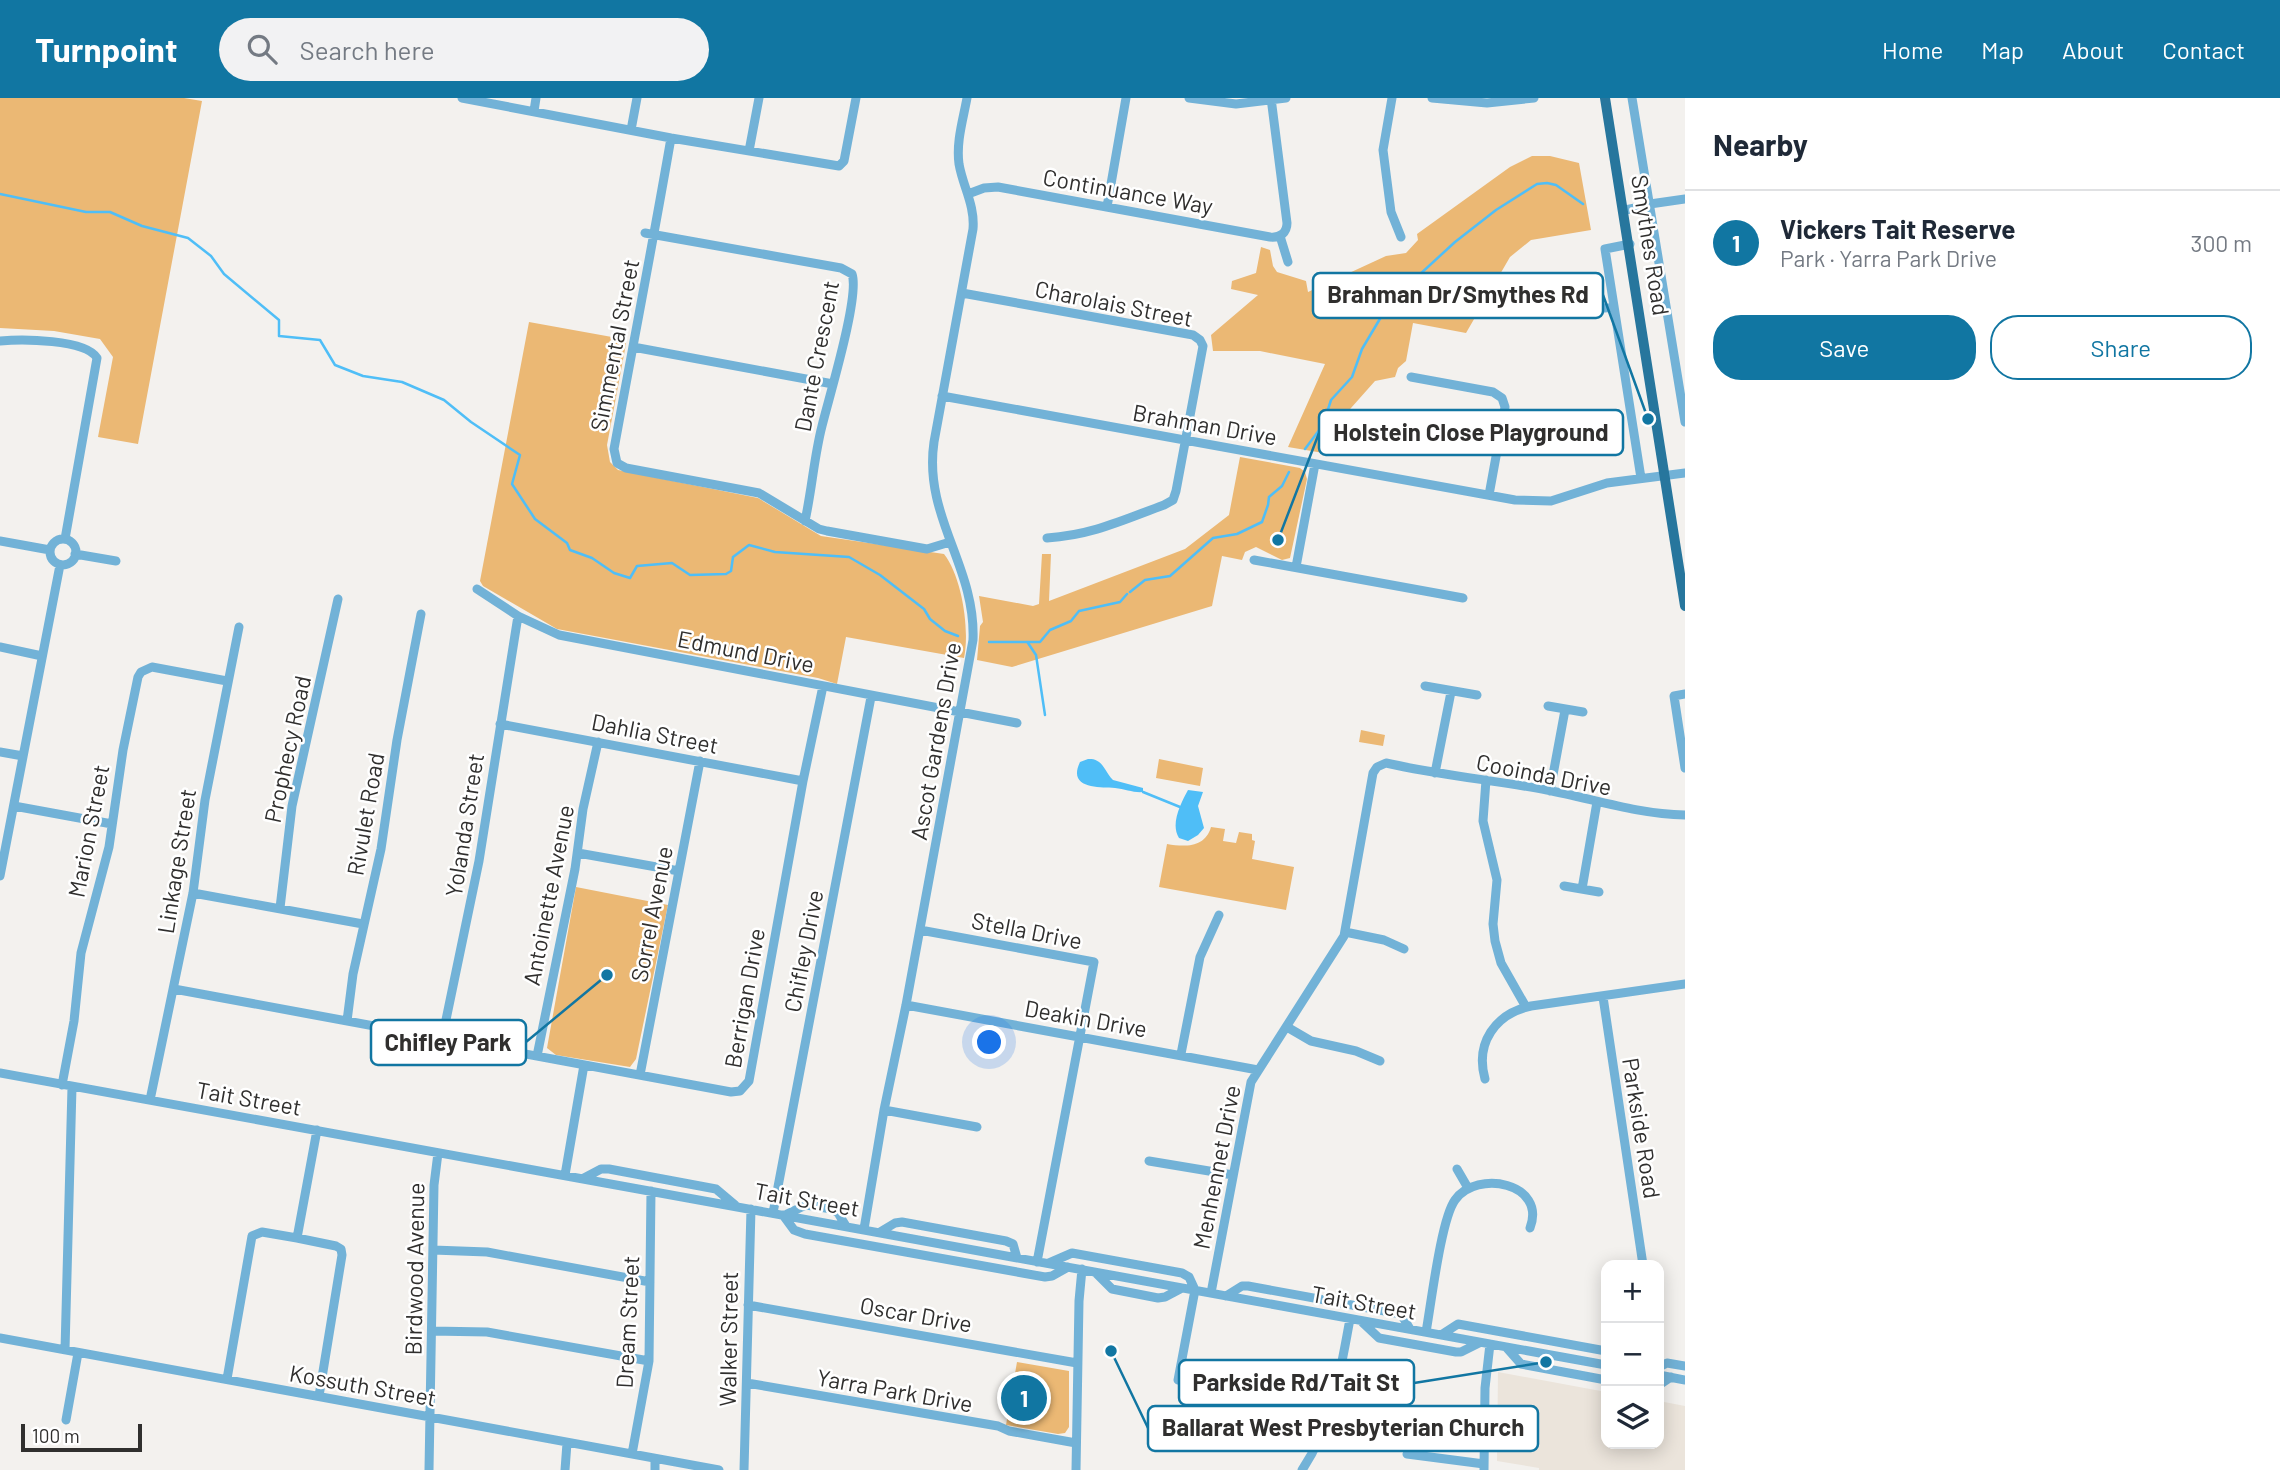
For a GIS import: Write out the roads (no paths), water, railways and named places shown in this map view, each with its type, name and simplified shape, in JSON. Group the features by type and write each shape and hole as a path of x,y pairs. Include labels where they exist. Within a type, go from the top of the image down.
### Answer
{"main road":[{"name":"Smythes Road","path":"1605,98 1625,210 1685,606"}],"street":[{"path":"461,98 671,138 839,166 844,161 856,98"},
{"path":"534,111 536,98"},
{"path":"631,130 637,98"},
{"path":"749,150 759,98"},
{"name":"Ascot Gardens Drive","path":"864,1229 884,1110 973,648 974,622 967,586 938,511 932,473 932,451 974,225 958,153 967,98"},
{"path":"1107,207 1126,98"},
{"path":"1189,98 1230,104 1286,98"},
{"path":"1392,98 1383,150 1391,212 1401,237"},
{"path":"1432,98 1487,103 1534,98"},
{"path":"1632,98 1685,422"},
{"path":"1271,100 1287,223 1286,231 1280,236 1288,262"},
{"name":"Simmental Street","path":"671,138 630,332 632,347 613,452 617,463 626,468 759,493 827,531 927,549 950,542"},
{"name":"Continuance Way","path":"968,194 994,187 1272,238 1280,236"},
{"path":"1625,210 1685,199"},
{"name":"Dante Crescent","path":"650,234 841,268 850,272 853,287 817,449 805,521"},
{"path":"1630,244 1605,249 1641,478"},
{"path":"1513,280 1534,298 1562,309 1579,311 1614,307"},
{"name":"Charolais Street","path":"962,293 1195,336 1201,342 1203,350 1186,440 1176,491 1170,502 1093,532 1046,538"},
{"path":"0,341 41,341 82,347 93,351 97,358 65,539"},
{"path":"632,347 833,384"},
{"path":"1411,377 1493,392 1502,398 1505,407 1489,495"},
{"name":"Brahman Drive","path":"942,396 1530,502 1551,500 1607,483 1685,473"},
{"path":"1296,567 1315,464"},
{"path":"65,539 73,544 75,554 71,562 60,565 51,558 50,550 55,542 65,539"},
{"path":"0,541 50,550"},
{"path":"75,554 116,561"},
{"path":"1254,560 1463,598"},
{"path":"0,876 60,565"},
{"name":"Edmund Drive","path":"477,589 518,616 559,635 1017,723"},
{"name":"Prophecy Road","path":"280,908 292,807 338,599"},
{"name":"Rivulet Road","path":"347,1021 353,974 381,849 397,740 421,614"},
{"name":"Yolanda Street","path":"442,1039 477,873 518,616"},
{"name":"Linkage Street","path":"150,1100 193,893 205,800 239,628"},
{"path":"0,647 43,656"},
{"name":"Marion Street","path":"65,1350 67,1086 81,953 99,890 138,677 141,672 152,667 228,681"},
{"name":"Berrigan Drive","path":"174,989 733,1092 743,1090 748,1084 823,686"},
{"path":"1424,686 1477,695"},
{"path":"1436,773 1451,692"},
{"path":"1685,694 1674,696 1685,768"},
{"name":"Chifley Drive","path":"781,1214 871,697"},
{"path":"1548,706 1583,712"},
{"path":"1550,791 1565,710"},
{"name":"Dahlia Street","path":"500,724 803,781"},
{"name":"Antoinette Avenue","path":"537,1056 598,742"},
{"path":"0,752 23,756"},
{"name":"Sorrel Avenue","path":"640,1075 700,761"},
{"name":"Cooinda Drive","path":"1378,769 1396,765 1550,791 1642,812 1685,815"},
{"name":"Menhennet Drive","path":"1212,1293 1251,1082 1342,942 1372,783 1378,769"},
{"path":"1486,780 1483,821 1497,880 1493,924 1495,941 1501,963 1526,1007"},
{"path":"1582,889 1597,802"},
{"path":"13,806 112,824"},
{"path":"578,853 679,872"},
{"path":"1564,886 1598,892"},
{"path":"193,893 363,924"},
{"path":"1181,1055 1199,960 1219,915"},
{"name":"Stella Drive","path":"920,930 1094,962 1080,1037"},
{"path":"1345,932 1384,940 1404,949"},
{"path":"1485,1079 1482,1056 1488,1034 1504,1018 1526,1007 1685,984"},
{"name":"Parkside Road","path":"1602,997 1642,1260"},
{"name":"Deakin Drive","path":"906,1005 1258,1070"},
{"path":"1287,1027 1311,1041 1356,1051 1380,1061"},
{"path":"1080,1037 1042,1262 1072,1253 1184,1274 1190,1278 1195,1290 1178,1380"},
{"path":"565,1175 584,1065"},
{"name":"Tait Street","path":"0,1073 1601,1365"},
{"path":"884,1110 977,1127"},
{"path":"297,1238 317,1130"},
{"name":"Birdwood Avenue","path":"429,1470 433,1251 438,1153"},
{"path":"1149,1161 1233,1175"},
{"path":"582,1178 603,1169 622,1171 716,1189 737,1206"},
{"path":"1457,1169 1468,1188"},
{"path":"1426,1332 1448,1213 1455,1200 1468,1188 1486,1183 1521,1191 1532,1205 1530,1228"},
{"name":"Dream Street","path":"632,1454 649,1361 651,1191"},
{"path":"846,1226 835,1211 811,1205 781,1214 796,1231 819,1237 1045,1278 1050,1278 1068,1267"},
{"name":"Walker Street","path":"744,1470 751,1209"},
{"path":"880,1232 898,1222 1011,1242 1017,1258"},
{"path":"227,1379 252,1236 260,1232 297,1238 334,1245 341,1251 319,1396"},
{"path":"433,1251 487,1252 650,1282"},
{"path":"1076,1470 1077,1363 1082,1269"},
{"path":"1093,1272 1103,1278 1112,1289 1164,1298 1182,1288"},
{"path":"1226,1296 1242,1286 1248,1286 1401,1314 1410,1329"},
{"name":"Oscar Drive","path":"748,1305 1077,1363"},
{"path":"1302,1470 1318,1443 1335,1398 1354,1319 1379,1338 1455,1352 1485,1343 1484,1467 1406,1454"},
{"path":"1441,1335 1458,1324 1601,1350"},
{"path":"432,1331 487,1332 649,1361"},
{"name":"Kossuth Street","path":"0,1338 719,1470"},
{"path":"1506,1347 1521,1364 1601,1379"},
{"path":"66,1420 78,1353"},
{"path":"1664,1364 1685,1366"},
{"path":"1664,1376 1685,1380"},
{"path":"1664,1382 1671,1377"},
{"name":"Yarra Park Drive","path":"747,1383 998,1426 1009,1432 1076,1443"},
{"path":"1268,1423 1318,1443"},
{"path":"565,1470 568,1443"},
{"path":"655,1459 655,1470"}],"water":[{"path":"1088,759 1100,763 1113,780 1143,788 1143,792 1081,782 1077,771 1080,762"},
{"path":"1188,790 1203,792 1198,806 1204,828 1188,841 1179,838 1176,826 1182,801"}],"waterway":[{"path":"1305,449 1323,425 1331,400 1352,377 1362,349 1384,312 1405,288 1455,242 1496,210 1537,184 1556,185 1583,204"},
{"path":"0,194 86,212 110,212 142,226 188,238 211,256 224,274 279,320 279,336 320,340 335,365 363,376 402,382 444,400 520,455 512,484 535,519 567,543 570,550 592,558 614,573 630,578 637,566 672,563 690,575 726,574 731,571 733,557 749,545 775,552 849,557 880,575 924,609 930,619 945,631 958,636"},
{"path":"1130,592 1145,580 1170,576 1213,538 1237,534 1262,522 1269,497 1282,486 1289,472"},
{"path":"989,642 1040,642 1050,630 1071,621 1079,611 1120,602 1127,594"},
{"path":"1028,643 1036,655 1045,715"},
{"path":"1143,792 1180,807"}],"place":[{"name":"Brahman Dr/Smythes Rd","path":"1648,419"},
{"name":"Holstein Close Playground","path":"1278,540"},
{"name":"Chifley Park","path":"607,975"},
{"name":"Ballarat West Presbyterian Church","path":"1111,1351"},
{"name":"Parkside Rd/Tait St","path":"1546,1362"},
{"name":"Vickers Tait Reserve","path":"1024,1398"}]}
